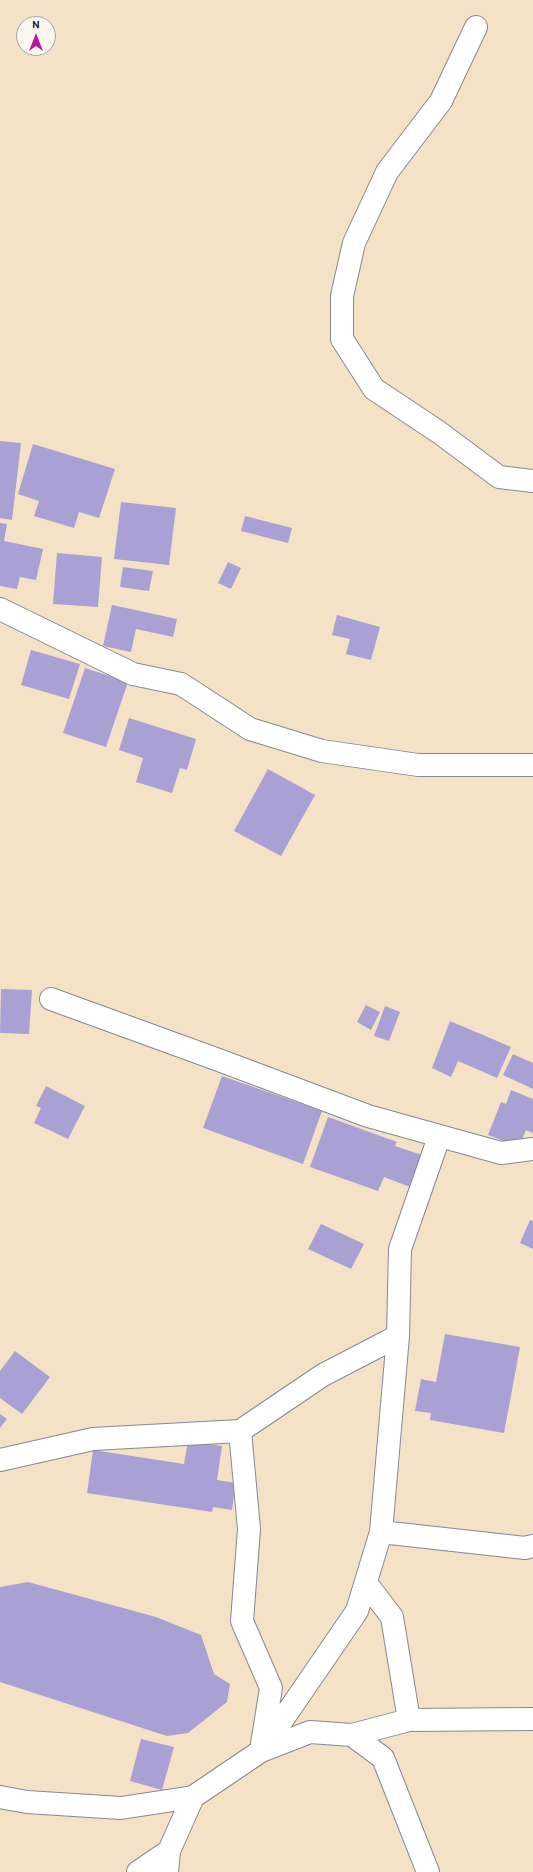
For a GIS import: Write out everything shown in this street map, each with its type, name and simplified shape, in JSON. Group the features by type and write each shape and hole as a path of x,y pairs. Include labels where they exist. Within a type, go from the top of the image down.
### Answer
{"street":[{"path":"476,27 441,101 387,172 354,243 342,296 342,339 374,390 440,433 499,477 533,481"},
{"path":"0,609 133,674 181,684 250,729 322,751 418,765 533,765"},
{"path":"51,999 216,1058 368,1116 500,1153 533,1149"},
{"path":"261,1751 357,1611 381,1532 398,1336 400,1249 439,1137"},
{"path":"0,1460 93,1439 240,1431 323,1375 398,1336"},
{"path":"240,1431 249,1529 242,1621 271,1688 261,1751"},
{"path":"381,1532 525,1548 533,1546"},
{"path":"366,1583 392,1617 409,1720"},
{"path":"0,1797 27,1802 121,1808 193,1796 261,1751 310,1732 352,1735 409,1720 533,1719"},
{"path":"352,1735 383,1758 428,1872"},
{"path":"167,1872 169,1851 193,1796"},
{"path":"138,1872 169,1851"}],"building":[{"path":"0,441 21,443 12,520 0,518"},
{"path":"33,444 115,469 99,518 79,512 74,528 34,516 39,501 18,494"},
{"path":"121,502 176,508 169,565 114,559"},
{"path":"245,516 292,528 288,543 241,531"},
{"path":"0,523 7,524 4,541 43,549 36,580 20,577 17,589 0,586"},
{"path":"57,553 102,557 98,607 53,604"},
{"path":"228,562 241,568 231,589 218,583"},
{"path":"123,567 153,571 149,591 120,587"},
{"path":"112,605 177,619 173,637 136,629 131,652 103,646"},
{"path":"337,615 380,627 371,660 346,654 350,639 332,635"},
{"path":"31,650 80,664 69,699 21,685"},
{"path":"85,668 128,682 106,747 63,733"},
{"path":"129,718 196,739 187,770 180,768 172,793 136,782 143,758 119,750"},
{"path":"268,769 315,795 281,856 234,831"},
{"path":"1,989 32,990 29,1034 0,1033"},
{"path":"366,1005 380,1012 371,1030 357,1022"},
{"path":"385,1006 400,1012 389,1041 374,1036"},
{"path":"450,1021 511,1047 497,1078 458,1061 451,1077 432,1068"},
{"path":"513,1054 533,1063 533,1089 503,1075"},
{"path":"222,1076 322,1111 303,1164 203,1128"},
{"path":"46,1086 85,1106 68,1139 34,1123 41,1108 36,1106"},
{"path":"511,1090 533,1099 533,1133 526,1130 519,1147 488,1135 501,1102 506,1104"},
{"path":"328,1117 397,1142 395,1146 422,1155 410,1187 384,1177 378,1191 310,1167"},
{"path":"530,1220 533,1221 533,1249 520,1243"},
{"path":"321,1224 364,1244 351,1269 308,1249"},
{"path":"445,1334 520,1347 504,1433 430,1420 431,1413 415,1411 421,1379 436,1382"},
{"path":"15,1351 50,1377 22,1414 0,1398 0,1371"},
{"path":"0,1414 7,1419 0,1428"},
{"path":"188,1441 222,1446 217,1480 236,1483 232,1510 213,1507 212,1512 87,1493 93,1450 184,1464"},
{"path":"28,1582 156,1617 201,1635 214,1674 230,1684 227,1702 188,1733 167,1736 0,1682 0,1587"},
{"path":"141,1739 174,1747 162,1790 130,1781"}]}
